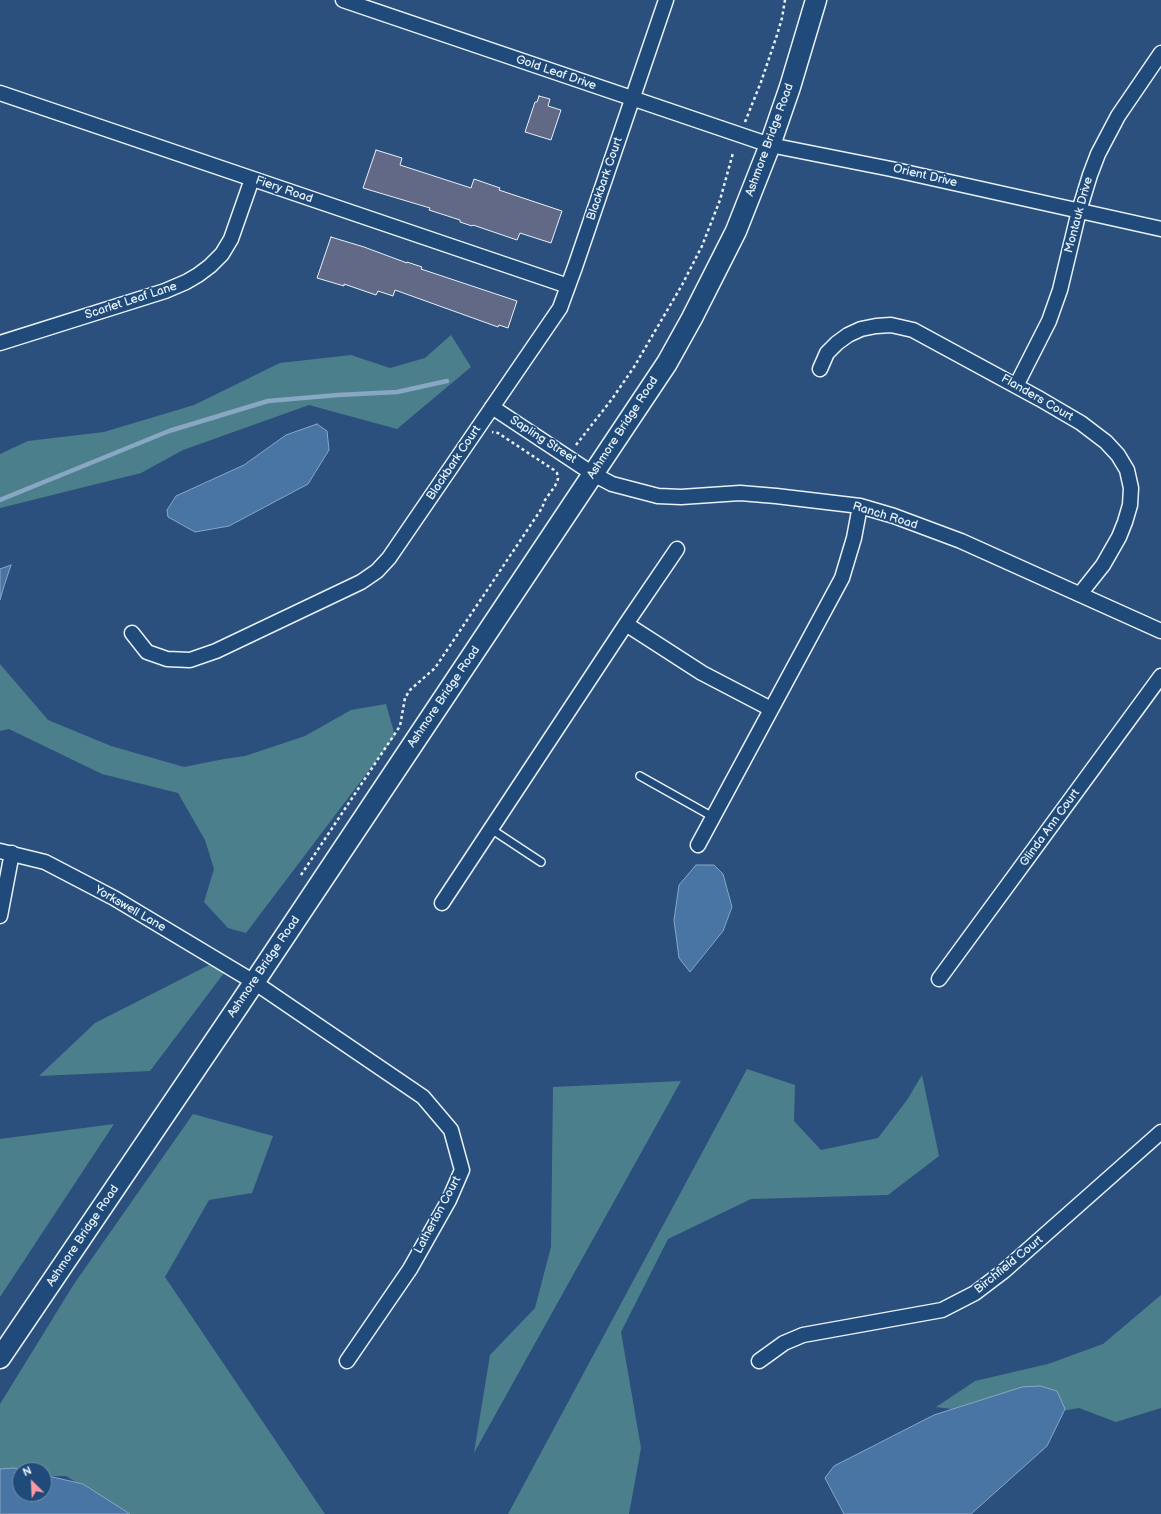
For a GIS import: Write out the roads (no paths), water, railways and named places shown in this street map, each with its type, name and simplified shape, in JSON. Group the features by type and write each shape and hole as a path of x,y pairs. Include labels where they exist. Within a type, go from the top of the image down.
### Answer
{"main road":[{"name":"Ashmore Bridge Road","path":"0,1358 254,982 666,363 692,318 736,231 770,145 790,87 816,0"}],"street":[{"name":"Gold Leaf Drive","path":"343,0 770,145"},
{"name":"Blackbark Court","path":"132,633 147,652 166,659 190,660 230,645 361,582 377,571 389,558 560,308 666,0"},
{"name":"Montauk Drive","path":"1016,386 1049,322 1060,290 1090,175 1098,154 1118,116 1161,53"},
{"name":"Fiery Road","path":"0,93 568,286"},
{"name":"Orient Drive","path":"770,145 891,168 1161,230"},
{"name":"Scarlet Leaf Lane","path":"0,343 165,291 198,275 222,254 231,239 252,179"},
{"name":"Flanders Court","path":"820,369 827,353 837,343 848,335 861,329 891,325 913,330 1081,423 1106,442 1123,463 1130,479 1130,505 1126,522 1119,537 1103,565 1080,594"},
{"name":"Sapling Street","path":"492,407 593,474"},
{"name":"Ranch Road","path":"593,474 612,484 658,496 681,497 740,494 776,496 860,506 894,516 961,541 1161,631"},
{"path":"698,845 842,578 854,538 860,506"},
{"path":"442,903 677,549"},
{"path":"626,624 702,673 771,710"},
{"name":"Glinda Ann Court","path":"939,979 1161,676"},
{"path":"0,916 6,852"},
{"name":"Yorkswell Lane","path":"6,852 45,862 114,898 254,982"},
{"name":"Latherton Court","path":"254,982 423,1097 451,1130 462,1170 449,1200 410,1269 347,1361"},
{"name":"Birchfield Court","path":"759,1361 784,1343 803,1335 942,1310 975,1293 1004,1271 1161,1132"}],"lane":[{"path":"640,776 713,817"},
{"path":"491,829 541,862"}],"water":[{"path":"317,424 327,431 329,450 308,484 229,526 195,532 168,517 167,510 176,496 244,465 286,435"},
{"path":"11,565 4,586 0,600 0,569"},
{"path":"696,865 714,865 723,874 732,907 723,931 690,972 679,958 674,920 679,885"},
{"path":"1040,1386 1057,1391 1065,1409 1047,1446 971,1514 844,1514 825,1478 834,1466 934,1415 1022,1387"},
{"path":"12,1468 12,1502 52,1502 52,1477 83,1484 130,1514 0,1514 0,1469"}],"waterway":[{"path":"0,500 169,431 268,401 397,392 447,381"}]}
